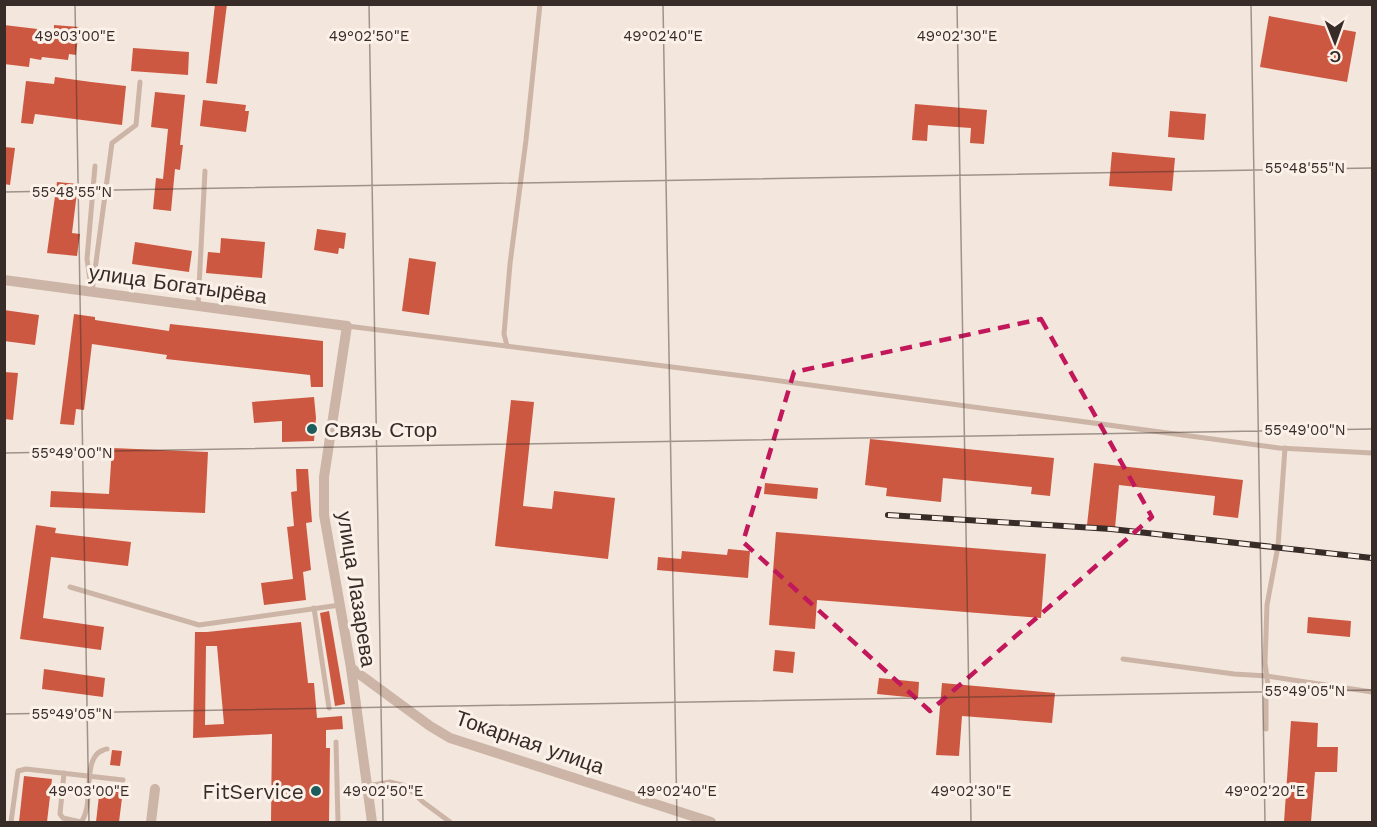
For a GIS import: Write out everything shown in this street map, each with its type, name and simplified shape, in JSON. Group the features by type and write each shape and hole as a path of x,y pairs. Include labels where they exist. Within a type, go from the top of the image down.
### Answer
{"street":[{"name":"улица Богатырёва","path":"4,280 347,327"},
{"name":"улица Лазарева","path":"347,327 324,477 324,515 351,668 372,822"},
{"name":"Токарная улица","path":"351,668 450,738 711,822"},
{"path":"151,822 154,789"}],"lane":[{"path":"507,346 504,334 510,264 540,4"},
{"path":"92,292 112,142 136,125 140,82"},
{"path":"92,292 87,259 95,166"},
{"path":"198,306 206,171"},
{"path":"347,327 763,378 1285,448 1372,453"},
{"path":"1266,729 1267,605 1278,546 1285,448"},
{"path":"70,587 199,625 340,604"},
{"path":"314,608 329,708"},
{"path":"1122,659 1234,674 1267,676 1372,692"},
{"path":"336,742 338,822"},
{"path":"64,773 60,814 63,818 81,822 86,814 93,759 98,752 107,748"},
{"path":"11,822 18,771 27,769 123,780"},
{"path":"367,786 390,782 406,786 450,822"}],"highlighted area":[{"path":"1041,319 1152,517 930,711 743,542 794,372"}],"building":[{"path":"215,4 227,4 217,84 206,83"},
{"path":"1269,16 1356,32 1347,82 1260,67"},
{"path":"4,25 54,31 54,25 79,27 76,55 69,54 68,60 30,58 29,67 4,64"},
{"path":"133,48 189,52 188,75 131,71"},
{"path":"55,77 126,86 122,125 35,114 33,124 21,123 26,81 54,84"},
{"path":"155,92 185,95 180,170 175,169 171,211 153,209 156,178 163,179 168,129 151,127"},
{"path":"203,100 246,105 245,111 249,111 246,132 200,126"},
{"path":"915,104 987,110 984,144 970,143 971,128 928,125 927,141 912,140"},
{"path":"1170,111 1206,114 1204,140 1168,137"},
{"path":"4,147 15,148 10,185 4,184"},
{"path":"1112,152 1175,158 1172,191 1109,186"},
{"path":"57,182 78,184 72,233 80,234 77,256 47,253"},
{"path":"317,229 346,233 344,249 339,248 338,254 314,250"},
{"path":"221,238 265,242 262,278 206,273 208,252 220,253"},
{"path":"135,242 192,251 189,272 132,264"},
{"path":"409,258 436,262 429,315 402,311"},
{"path":"4,310 39,315 35,345 4,341"},
{"path":"74,314 95,317 95,320 169,331 170,324 323,341 323,387 311,387 310,375 166,359 167,355 92,344 84,410 76,409 74,425 60,424"},
{"path":"4,372 18,373 13,420 4,419"},
{"path":"314,397 316,418 314,441 282,442 282,421 254,423 252,402"},
{"path":"511,400 534,402 523,506 552,509 554,491 615,498 608,559 495,546"},
{"path":"870,439 1054,458 1050,496 1031,494 1032,487 943,478 941,502 886,496 887,488 865,485"},
{"path":"112,448 208,452 205,513 50,507 51,491 109,494"},
{"path":"1094,463 1243,480 1238,518 1213,515 1215,496 1119,485 1115,528 1087,525"},
{"path":"296,469 308,469 312,522 306,523 311,570 303,572 306,600 264,605 261,583 293,579 287,527 294,526 291,492 297,491"},
{"path":"765,483 818,488 817,499 764,494"},
{"path":"36,525 56,528 55,533 131,542 128,566 51,557 43,618 104,627 101,650 20,639"},
{"path":"776,532 1046,554 1041,618 817,600 815,629 769,625"},
{"path":"728,549 750,551 748,578 657,570 658,557 681,559 682,551 727,555"},
{"path":"329,611 345,704 335,706 320,613"},
{"path":"1308,617 1351,621 1350,637 1307,633"},
{"path":"301,622 308,683 314,683 317,718 342,716 343,729 326,730 326,748 330,748 329,822 271,822 272,734 193,738 195,632","holes":["206,646 217,646 224,724 205,725"]},
{"path":"775,650 795,652 793,673 773,671"},
{"path":"44,669 105,678 103,697 42,689"},
{"path":"879,678 919,682 918,698 877,694"},
{"path":"942,683 1055,693 1052,723 962,716 959,756 936,755"},
{"path":"1291,721 1318,723 1317,747 1338,747 1337,772 1315,772 1311,822 1284,822"},
{"path":"112,750 122,751 120,766 110,765"},
{"path":"24,776 52,779 47,822 19,822"},
{"path":"100,787 123,790 119,822 96,822"}],"railway":[{"path":"888,515 1111,529 1372,558"}],"place":[{"name":"Связь Стор","path":"312,429"},
{"name":"FitService","path":"316,791"}]}
